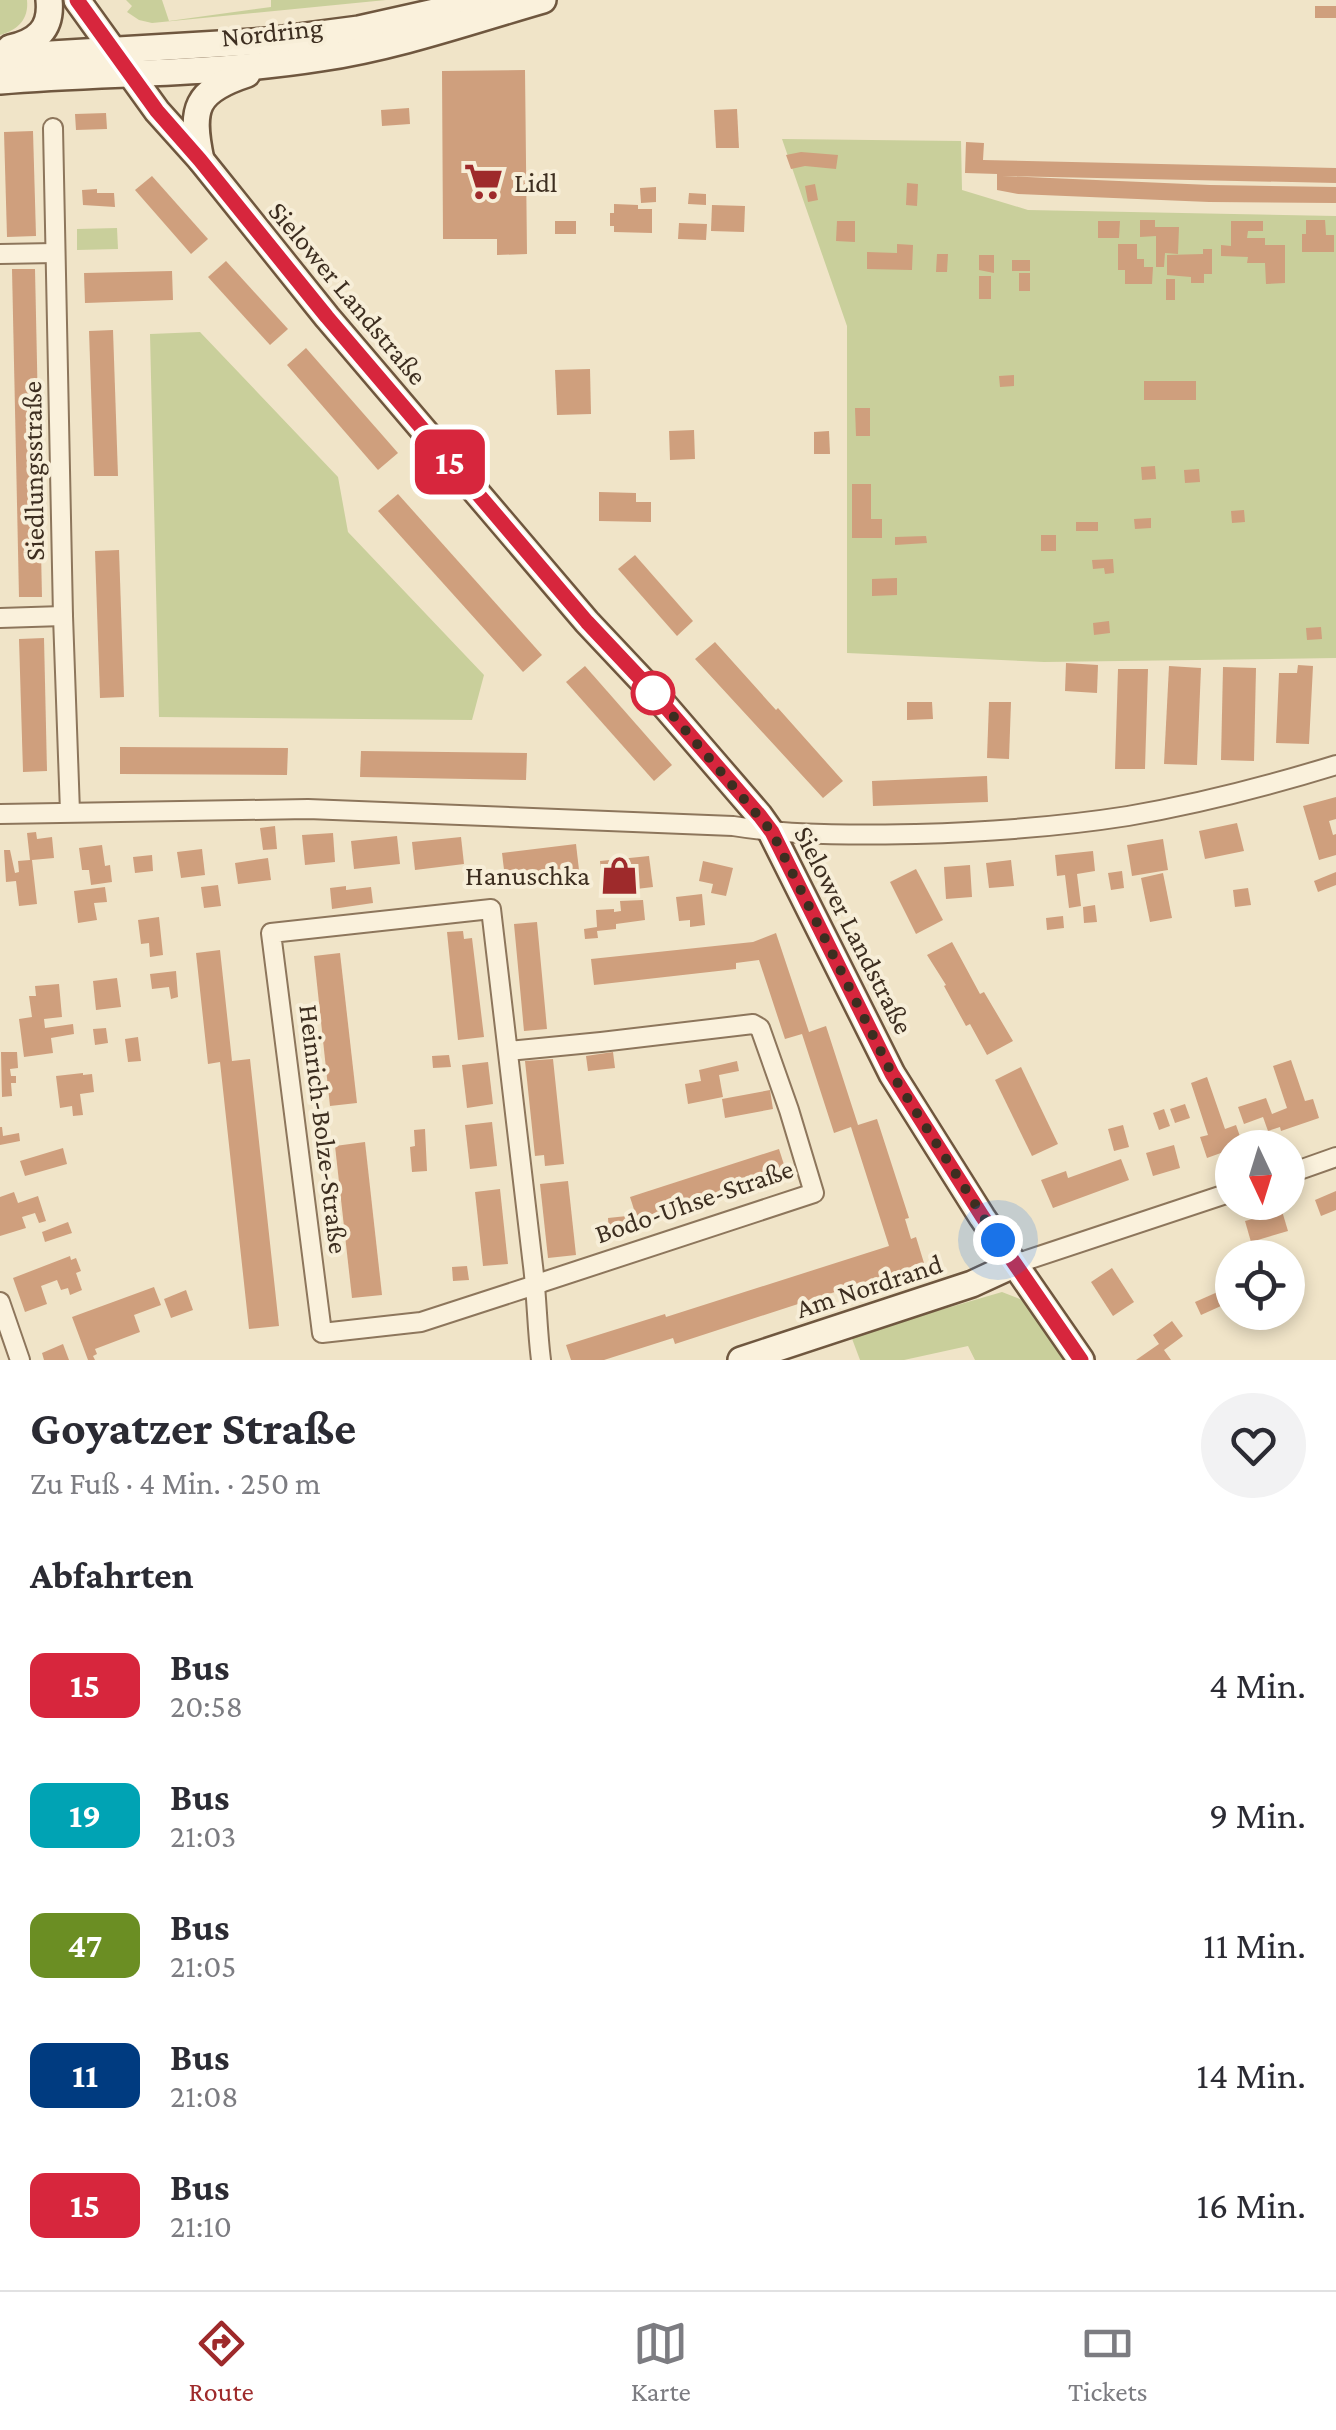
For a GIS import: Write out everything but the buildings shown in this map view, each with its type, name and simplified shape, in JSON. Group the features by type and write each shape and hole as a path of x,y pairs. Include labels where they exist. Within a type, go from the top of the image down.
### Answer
{"main road":[{"path":"0,53 28,43 44,32 50,0"},
{"name":"Sielower Landstraße","path":"78,0 157,111 327,317 772,832 892,1074 982,1216 1081,1360"},
{"name":"Nordring","path":"0,53 267,41 360,29 488,0"},
{"name":"Nordring","path":"0,81 274,65 363,50 544,0"},
{"path":"200,160 195,126 200,102 210,90 274,65"},
{"name":"Am Nordrand","path":"740,1360 972,1284 1015,1264"}],"street":[{"name":"Siedlungsstraße","path":"53,128 70,812"},
{"path":"0,254 55,253"},
{"path":"0,618 63,616"},
{"path":"0,814 308,809 733,826 772,832 856,835 988,832 1130,816 1272,784 1336,765"},
{"name":"Heinrich-Bolze-Straße","path":"508,1051 491,909 271,934 322,1332 421,1322 535,1285"},
{"name":"Bodo-Uhse-Straße","path":"508,1051 753,1024 760,1028 814,1193 535,1285"},
{"path":"508,1051 541,1360"},
{"path":"1305,1168 1336,1157"},
{"path":"1015,1264 1215,1198"},
{"path":"0,1302 20,1360"}],"green space":[{"path":"0,0 27,0 27,7 21,23 0,35"},
{"path":"126,0 162,0 169,21 271,7 271,0 386,0 152,23 127,12 132,6"},
{"path":"782,139 961,141 962,190 1028,210 1336,216 1336,658 1044,662 847,653 847,326"},
{"path":"117,228 118,249 77,250 77,229"},
{"path":"200,332 338,477 348,532 484,675 472,720 159,717 150,334"},
{"path":"1002,1292 1028,1302 1066,1360 975,1360 968,1346 904,1360 860,1360 851,1336"}],"bus line":[{"name":"15","path":"77,0 157,111 327,317 772,832 892,1074 982,1216 1081,1360"}],"place":[{"name":"Lidl","path":"484,182"},
{"name":"Hanuschka","path":"620,875"}],"route":[{"path":"653,693 772,832 892,1074 998,1240"}]}
